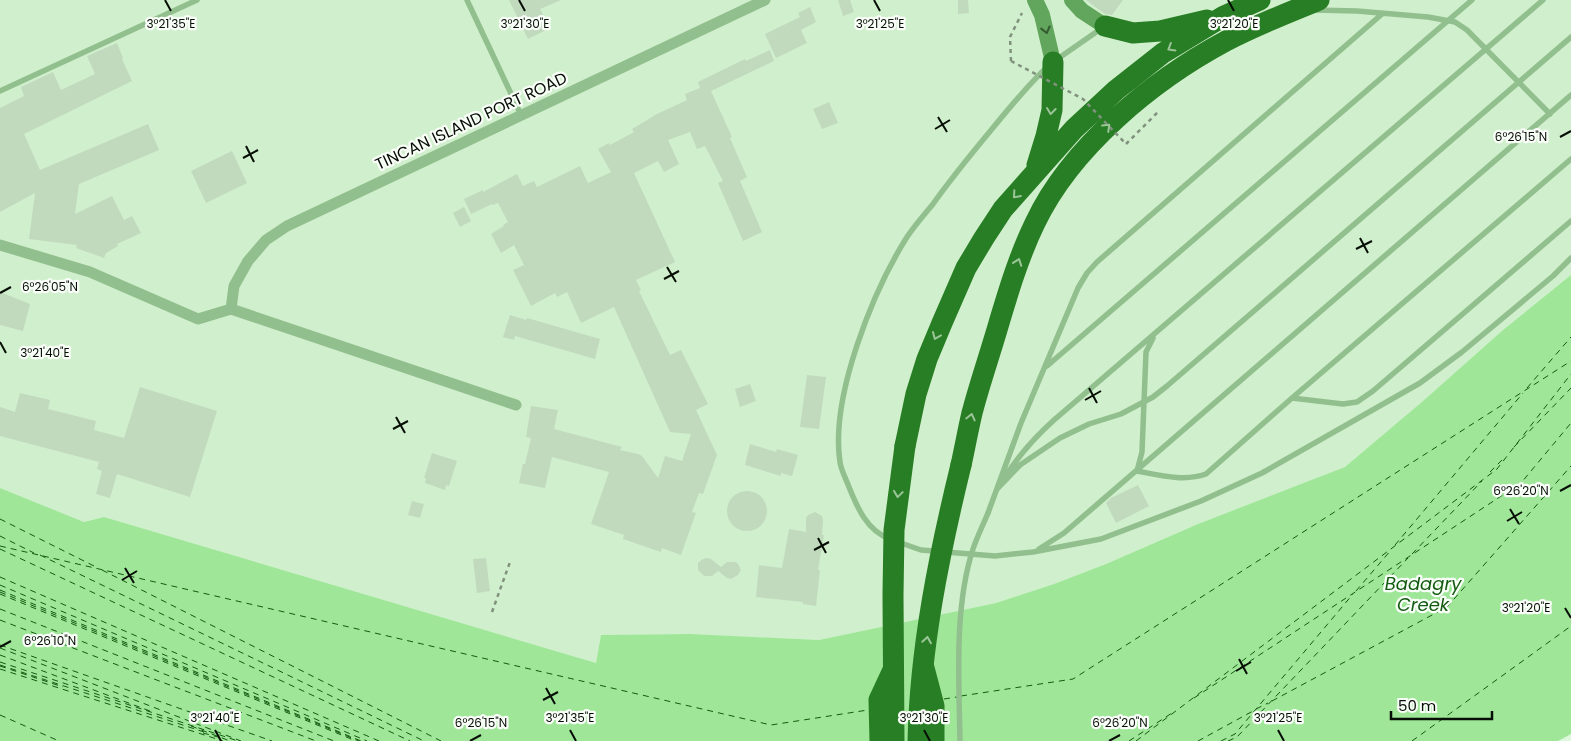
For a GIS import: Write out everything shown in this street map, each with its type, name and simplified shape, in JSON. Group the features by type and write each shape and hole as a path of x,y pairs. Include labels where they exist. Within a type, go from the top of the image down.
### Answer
{"highway":[{"path":"894,741 894,530 905,446 916,394 927,359 966,268 1003,210 1074,129 1116,90 1163,53 1224,16 1260,0"},
{"path":"918,741 923,665 941,551 972,412 1018,261 1035,222 1057,186 1083,152 1108,126 1140,98 1175,72 1225,41 1262,23 1320,0"},
{"path":"1105,26 1133,32 1151,31 1224,16"},
{"path":"1035,173 1052,110 1053,62"},
{"path":"923,665 934,706 934,741"},
{"path":"880,741 880,700 893,670"}],"street":[{"name":"TINCAN ISLAND PORT ROAD","path":"231,309 234,286 248,260 266,240 287,226 765,0"},
{"path":"1035,0 1042,15 1053,62"},
{"path":"1072,0 1082,11 1105,26"},
{"path":"0,245 90,272 198,319 231,309 516,405"}],"lane":[{"path":"0,90 196,0"},
{"path":"467,0 521,115"},
{"path":"1044,368 1472,0"},
{"path":"997,489 1034,438 1543,0"},
{"path":"1294,10 1357,11 1428,17 1456,22 1487,49 1550,114"},
{"path":"960,741 959,646 965,582 973,549 1021,423 1086,273 1382,14"},
{"path":"1105,26 1053,62 1031,82 965,161 908,236 866,320 853,359 840,409 840,463 857,507 873,529 883,536 921,550 994,556 1033,552 1109,536 1201,501 1262,474 1420,383 1462,352 1553,276 1571,258"},
{"path":"997,489 1020,466 1060,438 1089,424 1121,414 1144,402 1167,386 1571,37"},
{"path":"1033,552 1064,533 1137,471 1571,95"},
{"path":"1137,471 1173,477 1196,478 1206,474 1571,159"},
{"path":"1292,398 1344,404 1357,402 1373,391 1571,221"},
{"path":"1137,471 1142,452 1146,352 1155,334"}],"path":[{"path":"1022,13 1010,37 1011,61 1083,99 1126,144 1159,111"},
{"path":"492,612 510,562"}],"shaded area":[{"path":"0,0 1571,0 1571,275 1503,330 1345,467 1198,524 1106,564 996,603 819,640 691,634 601,635 596,663 104,517 84,522 0,488"}],"water":[{"name":"Badagry Creek","path":"1571,275 1571,734 1558,741 0,741 0,488 84,522 104,517 596,663 601,635 691,634 819,640 996,603 1054,584 1106,564 1198,524 1345,467 1503,330"}],"building":[{"path":"509,0 561,0 540,9 550,28 528,39"},
{"path":"838,0 850,0 854,12 843,16"},
{"path":"958,0 968,0 969,13 958,14"},
{"path":"1086,0 1123,0 1112,15 1105,14"},
{"path":"810,7 816,22 801,30 807,43 776,58 765,34 800,17 798,13"},
{"path":"117,43 132,81 24,134 40,170 148,124 159,150 79,184 75,214 112,196 124,220 132,216 141,233 117,244 118,246 106,253 104,258 76,248 77,245 29,239 35,193 0,212 0,108 24,96 21,87 53,72 61,90 95,74 87,56"},
{"path":"770,50 774,61 711,91 732,137 730,138 747,177 740,181 762,232 743,241 718,183 723,181 705,146 697,149 690,132 668,140 679,164 664,172 658,161 634,173 675,262 636,280 641,290 639,291 670,355 681,350 708,404 696,410 717,455 703,494 699,493 692,512 696,513 681,555 662,548 661,552 623,539 624,535 591,524 609,472 552,457 545,488 519,483 531,438 526,437 531,406 558,410 554,429 622,447 620,450 642,456 658,478 665,456 682,461 691,434 670,432 614,307 581,323 567,292 557,297 555,293 531,306 513,270 524,265 514,245 501,253 491,234 508,222 498,203 471,214 464,199 483,190 483,192 517,174 523,186 534,181 537,187 580,166 588,183 611,172 598,149 609,143 610,145 634,132 632,129 657,114 687,100 685,94 700,88 698,82 745,59 746,61"},
{"path":"829,102 838,123 822,129 813,109"},
{"path":"232,151 247,183 206,203 191,171"},
{"path":"464,207 471,221 460,227 453,213"},
{"path":"0,292 30,304 23,331 0,325"},
{"path":"510,315 600,339 595,359 515,336 514,340 503,337"},
{"path":"807,375 826,377 819,429 800,427"},
{"path":"750,384 756,401 740,407 735,389"},
{"path":"140,387 217,411 190,497 117,474 110,498 96,494 102,471 97,469 99,462 0,436 0,407 15,412 20,393 50,400 48,409 96,421 94,430 124,438"},
{"path":"750,444 776,452 777,449 798,455 792,476 781,473 781,476 745,465"},
{"path":"432,453 457,461 449,486 446,485 445,490 425,483 426,478 424,478"},
{"path":"1138,485 1149,506 1116,523 1106,503 1111,498"},
{"path":"747,491 761,497 767,511 761,525 747,531 733,525 727,511 733,497"},
{"path":"412,501 424,504 420,518 408,515"},
{"path":"815,512 822,516 822,535 824,535 818,570 820,570 816,606 803,604 803,602 756,597 759,565 782,568 789,529 806,532 806,518"},
{"path":"486,558 490,591 477,593 473,559"},
{"path":"707,558 721,567 727,562 735,562 741,570 738,575 731,579 718,571 712,576 704,576 698,570 698,563"}],"ferry route":[{"path":"1527,388 1571,337"},
{"path":"961,696 1073,679 1571,361"},
{"path":"1136,741 1497,469 1571,374"},
{"path":"1514,447 1571,388"},
{"path":"1395,545 1523,393"},
{"path":"1194,698 1521,483 1571,423"},
{"path":"1490,472 1503,459"},
{"path":"1272,701 1447,607 1571,466"},
{"path":"1412,554 1482,481"},
{"path":"0,519 96,567"},
{"path":"0,536 34,553"},
{"path":"0,546 771,725 868,710"},
{"path":"0,549 410,741"},
{"path":"1356,591 1391,550"},
{"path":"40,555 424,741"},
{"path":"1228,741 1237,737 1408,558"},
{"path":"102,570 441,741"},
{"path":"0,577 379,741"},
{"path":"0,585 367,741"},
{"path":"0,590 361,741"},
{"path":"0,592 359,741"},
{"path":"0,594 356,741"},
{"path":"1221,741 1235,734 1353,594"},
{"path":"0,609 334,741"},
{"path":"0,620 316,741"},
{"path":"1412,741 1571,626"},
{"path":"0,645 272,741"},
{"path":"0,648 241,741"},
{"path":"0,655 150,711"},
{"path":"0,662 238,741"},
{"path":"0,665 204,732"},
{"path":"0,666 63,687"},
{"path":"0,669 223,741"},
{"path":"944,699 957,697"},
{"path":"1256,709 1268,703"},
{"path":"1198,741 1253,711"},
{"path":"1129,741 1172,713"},
{"path":"0,715 59,741"},
{"path":"191,726 230,741"},
{"path":"203,733 218,737"}]}
